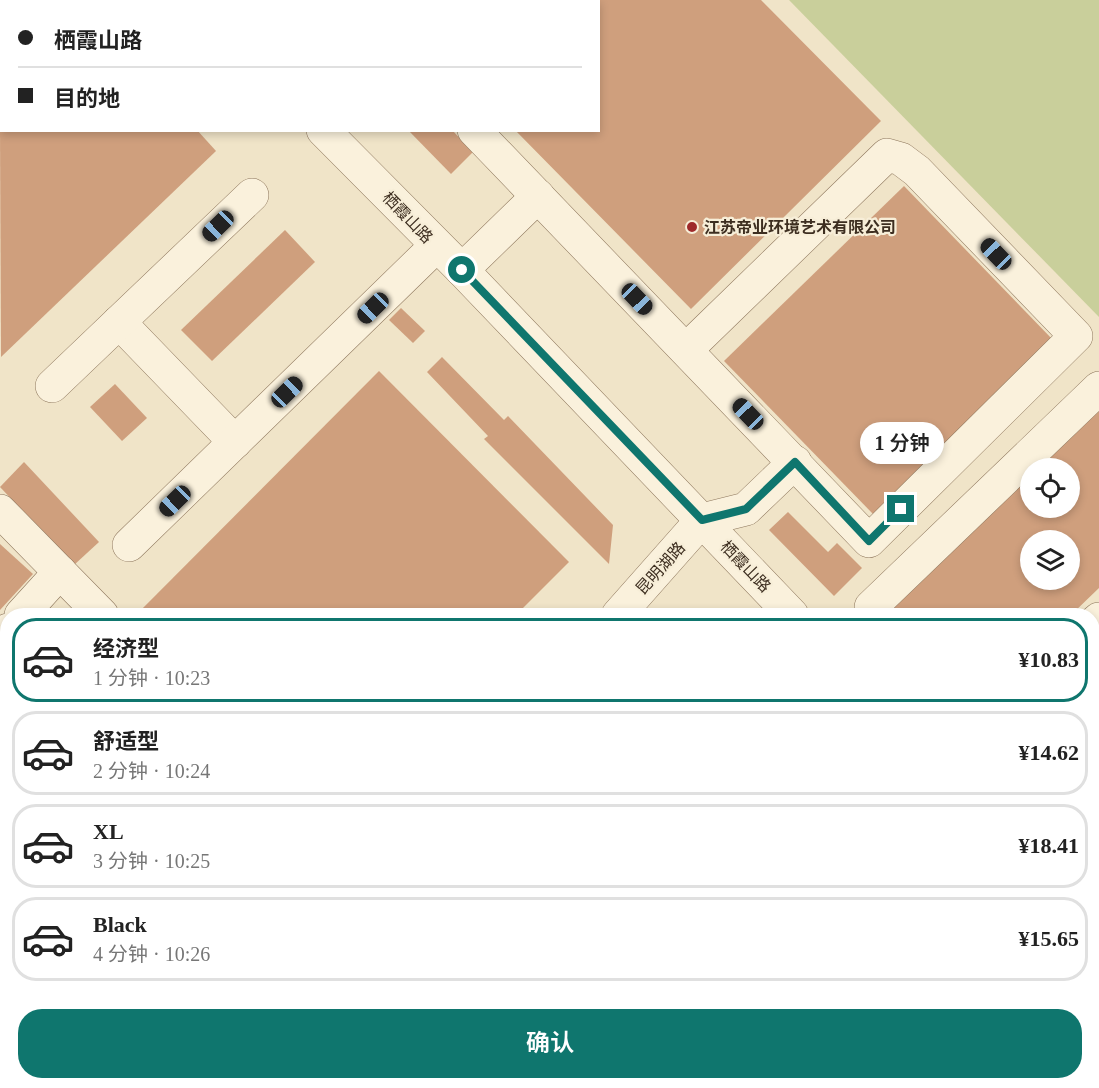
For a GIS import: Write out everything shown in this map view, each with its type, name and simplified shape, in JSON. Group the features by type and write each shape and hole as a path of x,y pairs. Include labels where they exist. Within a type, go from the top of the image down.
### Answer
{"street":[{"name":"栖霞山路","path":"325,132 462,270 785,608"},
{"path":"476,132 869,541 1076,336 917,171 901,159 887,155 686,350"},
{"path":"52,386 252,195"},
{"path":"462,270 538,196"},
{"path":"129,545 436,246"},
{"path":"119,322 235,442"},
{"path":"872,608 1099,388"},
{"path":"702,520 746,509 795,462"},
{"path":"0,511 95,608"},
{"name":"昆明湖路","path":"624,608 702,520"},
{"path":"27,608 60,572"}],"green space":[{"path":"789,0 1099,0 1099,317"}],"building":[{"name":"江苏帝业环境艺术有限公司","path":"600,0 761,0 881,121 691,309 517,132 600,132"},
{"path":"0,132 199,132 216,151 1,357"},
{"path":"410,132 454,132 473,152 451,174"},
{"path":"904,186 1053,340 873,514 724,361"},
{"path":"285,230 315,262 212,361 181,330"},
{"path":"401,308 425,331 413,343 389,320"},
{"path":"442,357 504,420 508,416 613,525 609,564 484,439 488,436 427,372"},
{"path":"379,371 569,562 523,608 143,608"},
{"path":"115,384 147,418 122,441 90,407"},
{"path":"1099,399 1099,588 1078,608 889,608 886,605 1020,475 1020,518 1080,518 1080,458 1038,458"},
{"path":"24,462 99,542 74,565 0,487"},
{"path":"788,512 828,552 837,543 862,568 834,596 769,530"},
{"path":"0,544 33,574 0,608"}],"place":[{"name":"江苏帝业环境艺术有限公司","path":"692,227"}],"route":[{"path":"462,270 702,520 746,509 795,462 869,541 901,509"}]}
